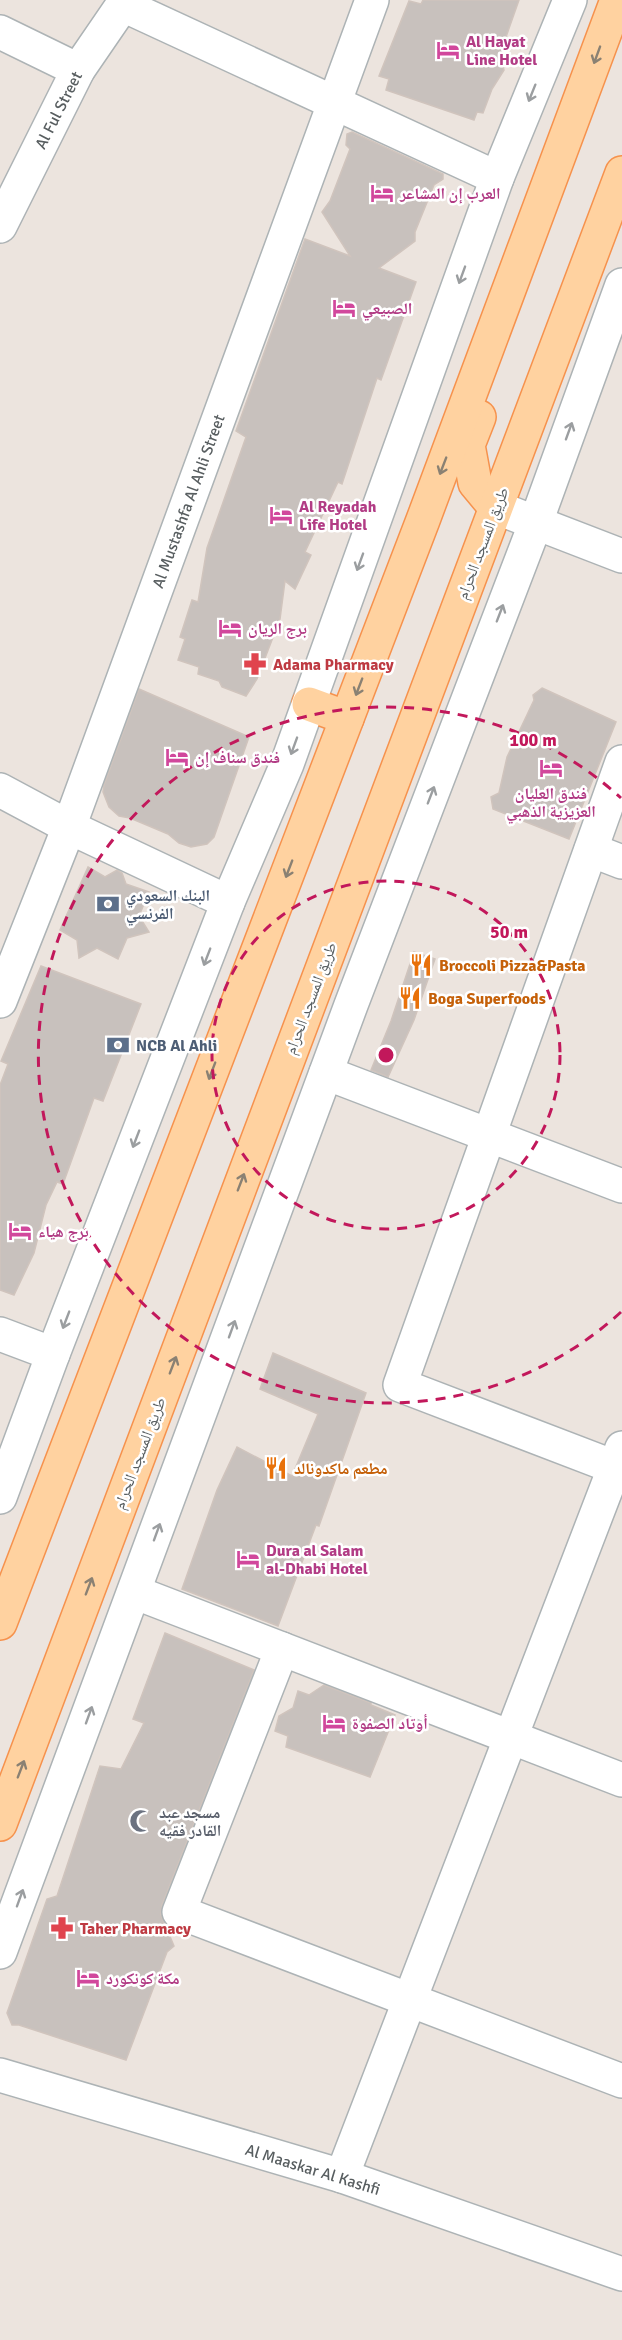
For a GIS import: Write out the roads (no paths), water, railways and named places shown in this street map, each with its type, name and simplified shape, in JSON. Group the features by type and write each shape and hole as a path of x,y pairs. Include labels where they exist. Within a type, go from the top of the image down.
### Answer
{"main road":[{"path":"0,1623 347,718 617,0"},
{"path":"495,507 475,483 468,446 555,222 553,171"},
{"name":"طريق المسجد الحرام","path":"0,1824 622,173"},
{"path":"309,704 347,718"}],"street":[{"name":"Al Mustashfa Al Ahli Street","path":"0,1001 69,827 372,0"},
{"path":"0,1497 52,1354 228,902 287,764 497,178 570,0"},
{"path":"125,2 497,178"},
{"name":"Al Ful Street","path":"0,225 78,70 125,2"},
{"path":"0,32 78,70"},
{"path":"0,1952 351,1005 536,522 622,285"},
{"path":"495,507 622,556"},
{"path":"342,2176 620,1462 400,1385 622,762"},
{"path":"0,790 69,827 228,902"},
{"path":"591,850 622,862"},
{"path":"314,989 351,1005"},
{"path":"326,1073 622,1186"},
{"path":"0,1334 52,1354"},
{"path":"134,1592 622,1780"},
{"path":"282,1649 179,1912 622,2081"},
{"name":"Al Maaskar Al Kashfi","path":"0,2075 342,2176 622,2274"}],"place":[{"name":"Al Hayat Line Hotel","path":"448,50"},
{"name":"العرب إن المشاعر","path":"382,193"},
{"name":"الصبيعي","path":"344,308"},
{"name":"Al Reyadah Life Hotel","path":"281,515"},
{"name":"برج الريان","path":"230,628"},
{"name":"Adama Pharmacy","path":"255,664"},
{"name":"فندق سناف إن","path":"177,757"},
{"name":"فندق العليان العزيزية الذهبي","path":"551,768"},
{"name":"البنك السعودي الفرنسي","path":"108,904"},
{"name":"Broccoli Pizza&Pasta","path":"421,965"},
{"name":"Boga Superfoods","path":"410,998"},
{"name":"NCB Al Ahli","path":"118,1045"},
{"name":"برج هياء","path":"20,1231"},
{"name":"مطعم ماكدونالد","path":"276,1468"},
{"name":"Dura al Salam al-Dhabi Hotel","path":"248,1559"},
{"name":"أوتاد الصفوة","path":"334,1723"},
{"name":"مسجد عبد القادر فقيه","path":"141,1821"},
{"name":"Taher Pharmacy","path":"62,1928"},
{"name":"مكة كونكورد","path":"88,1978"}]}
